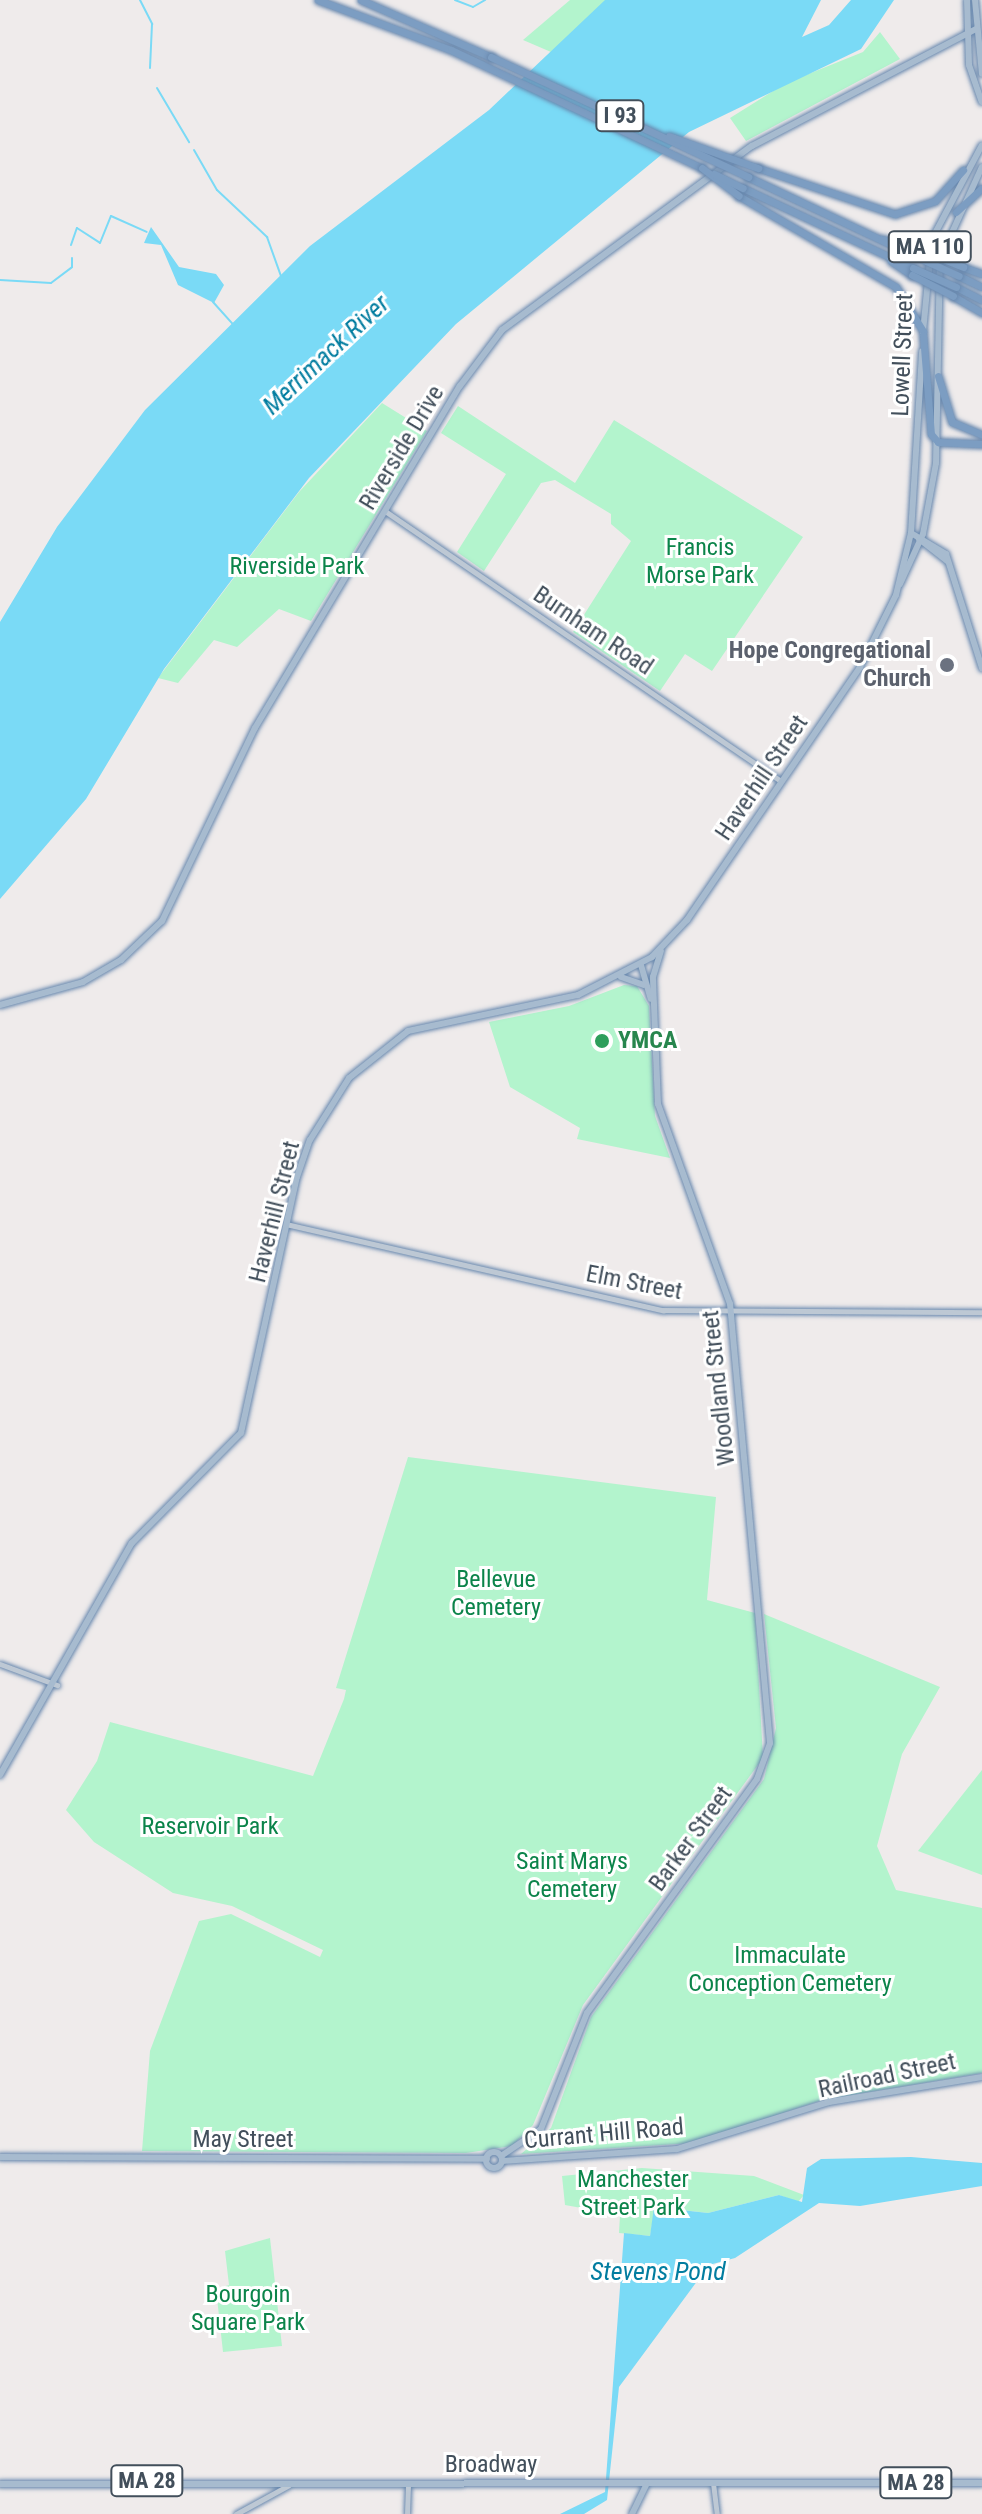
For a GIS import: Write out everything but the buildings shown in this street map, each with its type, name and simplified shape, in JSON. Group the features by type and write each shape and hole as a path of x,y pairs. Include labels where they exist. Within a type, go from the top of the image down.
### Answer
{"highway":[{"name":"I 93","path":"318,0 488,68 884,254 955,292 982,300"},
{"name":"I 93","path":"361,0 491,57 879,239 916,252 982,287"},
{"path":"651,131 890,214 924,207 963,170"},
{"path":"702,168 739,196 896,287 923,333 931,430 938,442 982,444"},
{"path":"956,212 982,188"},
{"path":"916,252 982,274"},
{"path":"955,292 982,313"},
{"path":"938,376 952,422 982,435"}],"main road":[{"path":"967,0 965,33 982,102"},
{"path":"975,0 982,74"},
{"name":"Riverside Drive","path":"0,1005 83,982 121,960 162,921 195,866 244,748 471,369 514,318 764,139 976,29"},
{"name":"Lowell Street","path":"911,533 932,239 963,170 982,145"},
{"name":"Lowell Street","path":"922,538 938,442 935,291 956,212 982,167"},
{"path":"911,533 922,538 947,561 982,668"},
{"name":"Haverhill Street","path":"900,584 911,533"},
{"name":"Haverhill Street","path":"0,1775 57,1685 132,1543 241,1433 286,1224 319,1123 384,1046 424,1026 559,1000 621,977 662,948 865,659 922,538"},
{"name":"Woodland Street","path":"662,948 653,977 660,1116 731,1311 771,1727 757,1779"},
{"path":"641,965 653,977"},
{"name":"Woodland Street","path":"641,965 645,986 653,1003"},
{"path":"621,977 645,986"},
{"name":"Barker Street","path":"502,2159 541,2129 587,2013 757,1779"},
{"name":"Railroad Street","path":"800,2113 861,2095 982,2077"},
{"name":"Currant Hill Road","path":"502,2159 677,2149 800,2113"},
{"name":"May Street","path":"0,2157 487,2159"},
{"path":"487,2159 502,2159"},
{"path":"487,2159 494,2167 502,2159"},
{"path":"632,2514 647,2483"},
{"name":"Broadway","path":"0,2484 982,2483"}],"street":[{"name":"Burnham Road","path":"385,511 781,781"},
{"name":"Elm Street","path":"286,1224 663,1310 982,1312"},
{"path":"0,1664 57,1685"},
{"path":"236,2514 293,2482"},
{"path":"407,2514 408,2483"},
{"path":"713,2483 717,2514"}],"green space":[{"path":"570,0 617,0 551,52 523,40"},
{"path":"880,32 900,59 746,141 730,118 786,83 863,52"},
{"name":"Riverside Park","path":"382,403 427,431 311,621 279,609 237,647 214,640 178,683 158,678 299,492"},
{"name":"Francis Morse Park","path":"458,406 575,483 614,420 803,537 712,671 685,654 660,691 573,632 631,541 611,524 611,514 555,480 541,483 484,571 457,552 506,474 441,433"},
{"name":"YMCA","path":"624,985 637,986 649,1006 655,1116 670,1158 577,1139 580,1128 510,1087 489,1022 569,1006"},
{"name":"Bellevue Cemetery","path":"408,1457 716,1497 707,1600 755,1613 763,1758 583,2005 533,2125 512,2146 466,2153 142,2151 150,2051 199,1921 231,1914 320,1957 323,1950 232,1906 173,1893 94,1842 66,1810 97,1761 110,1722 313,1776 344,1699 346,1690 336,1688"},
{"name":"Immaculate Conception Cemetery","path":"764,1614 940,1687 902,1754 877,1846 896,1890 982,1908 982,2073 822,2100 693,2143 521,2154 551,2128 591,2017 764,1779 776,1728"},
{"path":"982,1770 982,1875 918,1851"},
{"name":"Manchester Street Park","path":"642,2168 754,2176 804,2195 798,2202 779,2195 708,2213 655,2207 650,2236 619,2233 620,2215 565,2205 562,2176"},
{"name":"Bourgoin Square Park","path":"270,2238 282,2346 223,2352 216,2289 229,2285 225,2251"}],"water":[{"name":"Merrimack River","path":"605,0 821,0 802,37 829,25 851,0 894,0 861,49 689,132 456,324 309,478 164,669 86,799 0,899 0,622 57,527 145,410 310,246 489,110"},
{"path":"151,227 179,267 216,274 224,285 214,303 178,285 161,245 144,243"},
{"name":"Stevens Pond","path":"911,2157 982,2163 982,2186 860,2206 819,2203 735,2258 709,2265 619,2387 607,2500 584,2514 560,2514 605,2492 624,2233 650,2236 654,2207 708,2213 779,2195 802,2202 807,2168 821,2159"}],"waterway":[{"path":"140,0 152,24 150,68"},
{"path":"455,0 473,7 485,0"},
{"path":"157,88 189,142"},
{"path":"194,150 217,190 267,237 281,276"},
{"path":"71,245 77,228 100,243 111,216 147,232"},
{"path":"0,280 51,283 72,267 72,258"},
{"path":"213,302 233,324"}],"place":[{"name":"Hope Congregational Church","path":"947,665"},
{"name":"YMCA","path":"602,1041"}],"park label":[{"name":"Reservoir Park","path":"210,1827"},
{"name":"Saint Marys Cemetery","path":"572,1876"}]}
